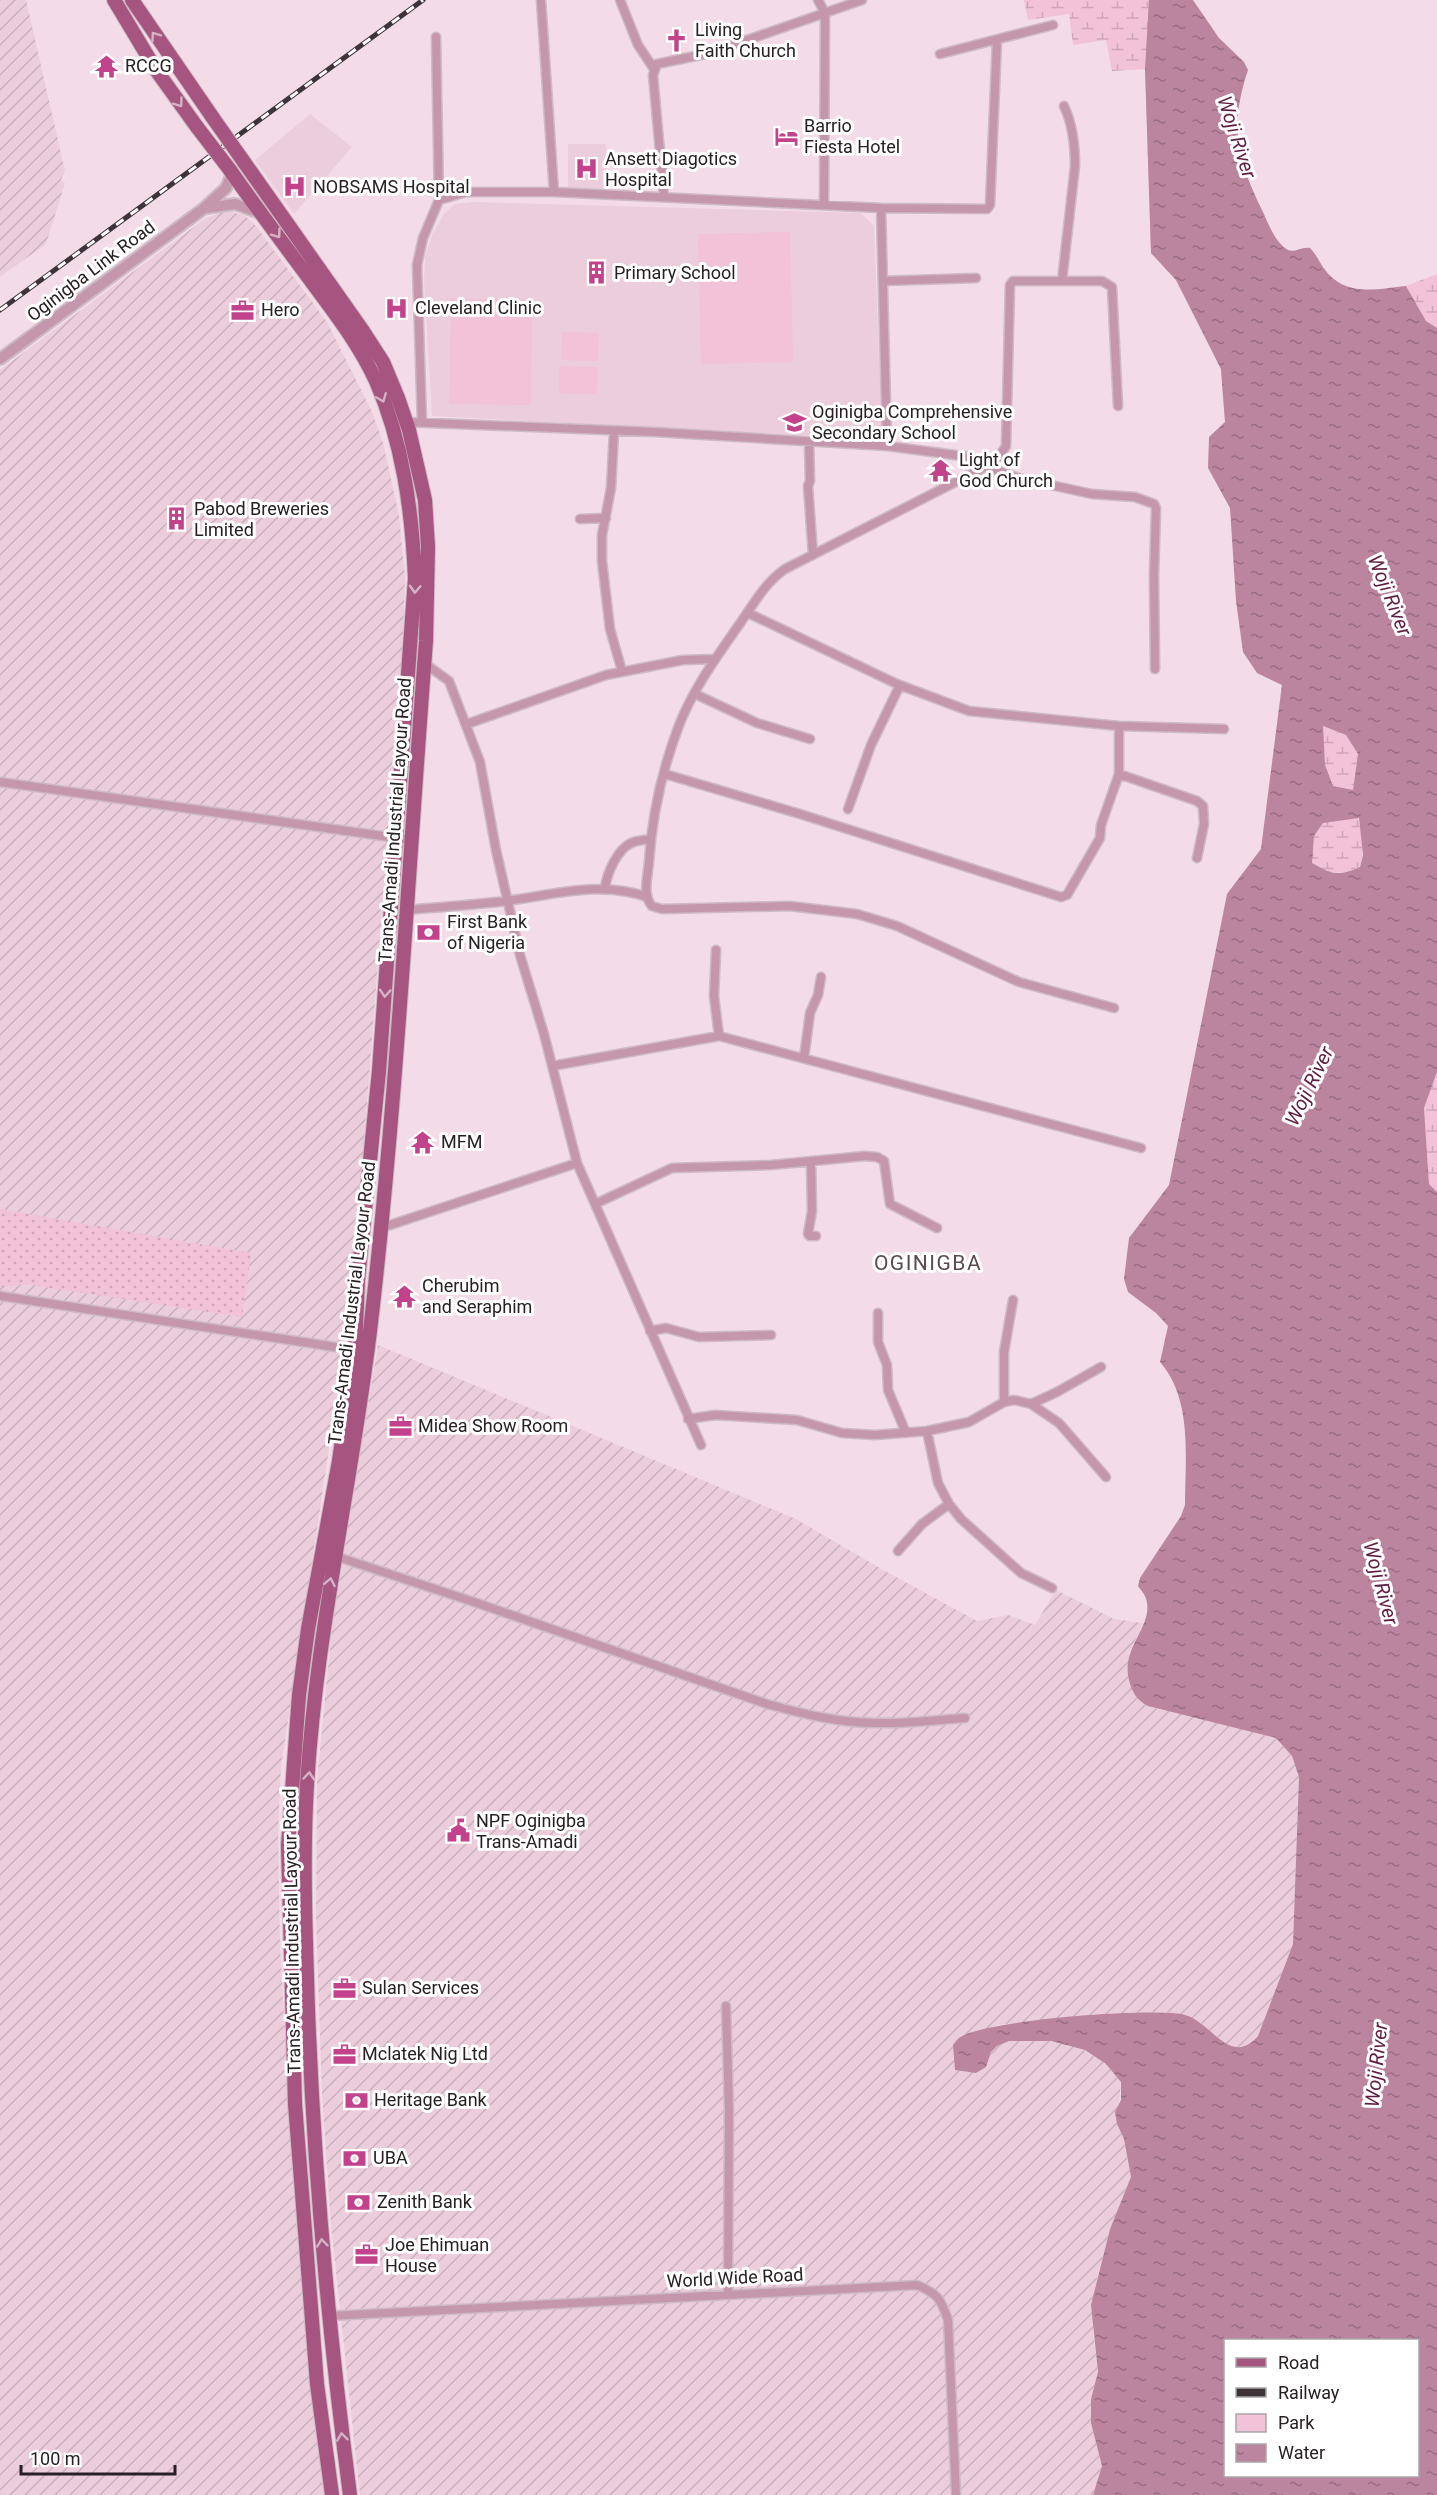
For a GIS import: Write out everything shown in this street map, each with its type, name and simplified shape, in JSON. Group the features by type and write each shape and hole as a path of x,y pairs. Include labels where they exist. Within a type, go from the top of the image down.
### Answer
{"main road":[{"name":"Trans-Amadi Industrial Layour Road","path":"114,0 156,70 363,355 386,407 405,479 414,541 415,578 396,839 379,1071 358,1280 355,1350 339,1461 300,1684 288,1845 296,2115 315,2361 332,2495"},
{"name":"Trans-Amadi Industrial Layour Road","path":"132,0 383,362 406,422 425,500 428,585 424,663 381,1228 364,1372 319,1664 306,1803 310,2071 320,2223 350,2495"},
{"path":"288,1845 306,1846"}],"street":[{"path":"541,0 555,192"},
{"path":"620,0 638,45 654,69 664,196"},
{"path":"818,0 825,13 824,205"},
{"path":"654,69 657,64 711,53 862,0"},
{"path":"940,54 1053,25"},
{"path":"423,423 417,265 423,238 439,200 436,37"},
{"path":"439,200 466,192 555,192 881,208 987,209 990,205 997,39"},
{"path":"1062,281 1075,156 1071,120 1064,106"},
{"name":"Oginigba Link Road","path":"0,359 203,209 226,188 231,172"},
{"path":"203,209 235,204 262,214"},
{"path":"881,208 887,446"},
{"path":"883,281 976,278"},
{"path":"1114,1008 1009,978 897,926 857,914 790,906 663,909 652,906 647,897 651,839 659,785 665,774 678,727 715,659 776,575 987,466 1001,455 1006,446 1010,285 1013,281 1102,281 1112,287 1118,406"},
{"path":"406,422 655,432 887,446 970,457 1004,474 1058,488 1112,497 1135,497 1154,504 1156,508 1155,669"},
{"path":"614,432 611,488 602,535 602,561 610,629 622,671"},
{"path":"809,442 810,481 808,486 813,555"},
{"path":"580,519 606,519"},
{"path":"748,613 900,685 974,712 1119,726 1224,729"},
{"path":"467,724 606,675 683,660 715,659"},
{"path":"424,663 449,681 467,724 486,787 507,901 577,1163 701,1445"},
{"path":"848,809 864,763 900,685"},
{"path":"695,694 757,723 810,739"},
{"path":"665,774 811,817 1060,897 1067,896 1100,838 1101,825 1119,774 1119,726"},
{"path":"1119,774 1197,801 1203,806 1204,824 1197,858"},
{"path":"0,782 411,840"},
{"path":"605,888 607,878 620,854 630,843 651,839"},
{"path":"406,910 507,901 605,888 625,890 647,897"},
{"path":"716,950 714,996 718,1036"},
{"path":"804,1058 810,1013 818,995 821,977"},
{"path":"552,1066 718,1036 1141,1148"},
{"path":"595,1204 672,1168 877,1157 884,1161 890,1204 937,1228"},
{"path":"811,1161 812,1211 808,1234 816,1236"},
{"path":"381,1228 577,1163"},
{"path":"0,1296 355,1350"},
{"path":"1004,1402 1004,1352 1013,1300"},
{"path":"878,1312 878,1342 887,1365 888,1390 906,1433"},
{"path":"650,1331 666,1328 699,1337 771,1335"},
{"path":"1031,1404 1101,1367"},
{"path":"688,1419 702,1416 744,1416 797,1420 854,1435 906,1433 969,1422 1004,1402 1014,1400 1031,1404 1059,1423 1106,1477"},
{"path":"927,1431 938,1483 949,1504 961,1519 1021,1573 1052,1588"},
{"path":"898,1551 921,1524 949,1504"},
{"path":"335,1556 787,1709 824,1718 877,1723 965,1718"},
{"path":"726,2006 729,2110 728,2295"},
{"name":"World Wide Road","path":"329,2316 917,2285 932,2291 941,2301 948,2320 956,2495"}],"shaded area":[{"path":"0,0 26,0 65,171 61,180 65,183 46,244 0,277"},
{"name":"NOBSAMS Hospital","path":"310,114 352,147 294,214 255,160"},
{"name":"Ansett Diagotics Hospital","path":"568,144 606,144 607,189 568,190"},
{"path":"473,202 861,213 874,226 882,439 432,416 424,281 425,257 432,235 444,214 455,204"},
{"path":"232,212 245,216 256,226 327,322 372,412 383,443 399,515 405,576 403,643 356,1244 343,1356 281,1767 278,1832 280,1947 294,2187 304,2317 326,2495 0,2495 0,370 206,218"},
{"path":"378,1345 796,1519 977,1621 1008,1615 1035,1625 1056,1590 1114,1619 1143,1623 1129,1654 1157,1709 1182,1713 1276,1738 1292,1756 1299,1777 1293,1944 1258,2036 1250,2045 1237,2048 1224,2043 1200,2022 1166,2012 1071,2017 997,2025 986,2067 991,2052 997,2046 1009,2041 1051,2041 1084,2050 1106,2064 1121,2082 1117,2124 1124,2139 1131,2177 1110,2230 1097,2278 1093,2331 1098,2373 1091,2399 1091,2423 1102,2466 1093,2495 360,2495 331,2225 322,2094 316,1915 317,1781 332,1626"}],"green space":[{"path":"1024,0 1156,0 1226,299 1225,422 1221,369 1176,280 1151,253 1145,69 1112,71 1106,40 1073,45 1069,14 1028,20"},
{"path":"790,232 793,362 701,364 698,234"},
{"path":"1437,274 1437,328 1426,321 1406,286"},
{"path":"451,298 532,300 531,405 449,404"},
{"path":"562,332 599,333 598,361 561,360"},
{"path":"559,366 598,367 597,394 559,393"},
{"path":"1282,684 1322,726 1346,735 1358,754 1354,787 1362,838 1360,867 1340,873 1324,870 1311,863 1227,894 1261,849"},
{"path":"1437,1072 1437,1192 1429,1184 1424,1108"},
{"path":"0,1209 251,1253 242,1317 25,1284 0,1287"}],"water":[{"name":"Woji River","path":"1149,0 1193,0 1219,38 1244,62 1248,70 1239,109 1239,143 1254,193 1276,238 1288,250 1310,248 1326,271 1343,285 1363,289 1406,286 1426,321 1437,328 1437,1072 1424,1108 1429,1184 1437,1192 1437,2495 1093,2495 1102,2466 1091,2423 1091,2399 1098,2372 1091,2305 1110,2229 1131,2177 1124,2139 1117,2124 1115,2112 1121,2100 1121,2082 1106,2064 1085,2050 1051,2041 1009,2041 997,2046 991,2052 986,2067 976,2073 955,2070 953,2045 959,2038 1000,2026 1069,2017 1140,2013 1185,2015 1195,2019 1230,2045 1239,2047 1248,2045 1258,2036 1293,1944 1299,1777 1292,1756 1276,1738 1148,1706 1133,1692 1128,1669 1132,1648 1147,1612 1146,1598 1138,1586 1140,1578 1181,1516 1185,1505 1186,1468 1185,1430 1178,1394 1171,1377 1160,1362 1168,1326 1156,1313 1128,1292 1124,1279 1129,1238 1169,1185 1227,894 1261,849 1282,685 1257,673 1243,652 1236,601 1230,508 1208,468 1209,437 1225,422 1221,369 1176,280 1151,253 1145,69","holes":["1323,726 1346,735 1358,754 1353,790 1333,786 1325,765","1359,818 1363,855 1360,867 1335,873 1312,863 1314,836 1323,823"]}],"railway":[{"path":"0,310 423,0"}],"place":[{"name":"Living Faith Church","path":"677,40"},
{"name":"RCCG","path":"107,66"},
{"name":"Barrio Fiesta Hotel","path":"786,136"},
{"name":"Ansett Diagotics Hospital","path":"587,169"},
{"name":"NOBSAMS Hospital","path":"295,187"},
{"name":"Primary School","path":"596,273"},
{"name":"Cleveland Clinic","path":"397,308"},
{"name":"Hero","path":"243,310"},
{"name":"Oginigba Comprehensive Secondary School","path":"794,422"},
{"name":"Light of God Church","path":"941,470"},
{"name":"Pabod Breweries Limited","path":"176,519"},
{"name":"First Bank of Nigeria","path":"429,932"},
{"name":"MFM","path":"423,1142"},
{"name":"Cherubim and Seraphim","path":"404,1296"},
{"name":"Midea Show Room","path":"400,1426"},
{"name":"NPF Oginigba Trans-Amadi","path":"458,1831"},
{"name":"Sulan Services","path":"344,1988"},
{"name":"Mclatek Nig Ltd","path":"344,2054"},
{"name":"Heritage Bank","path":"356,2100"},
{"name":"UBA","path":"355,2158"},
{"name":"Zenith Bank","path":"359,2202"},
{"name":"Joe Ehimuan House","path":"367,2255"}],"district":[{"name":"OGINIGBA","path":"928,1263"}]}
